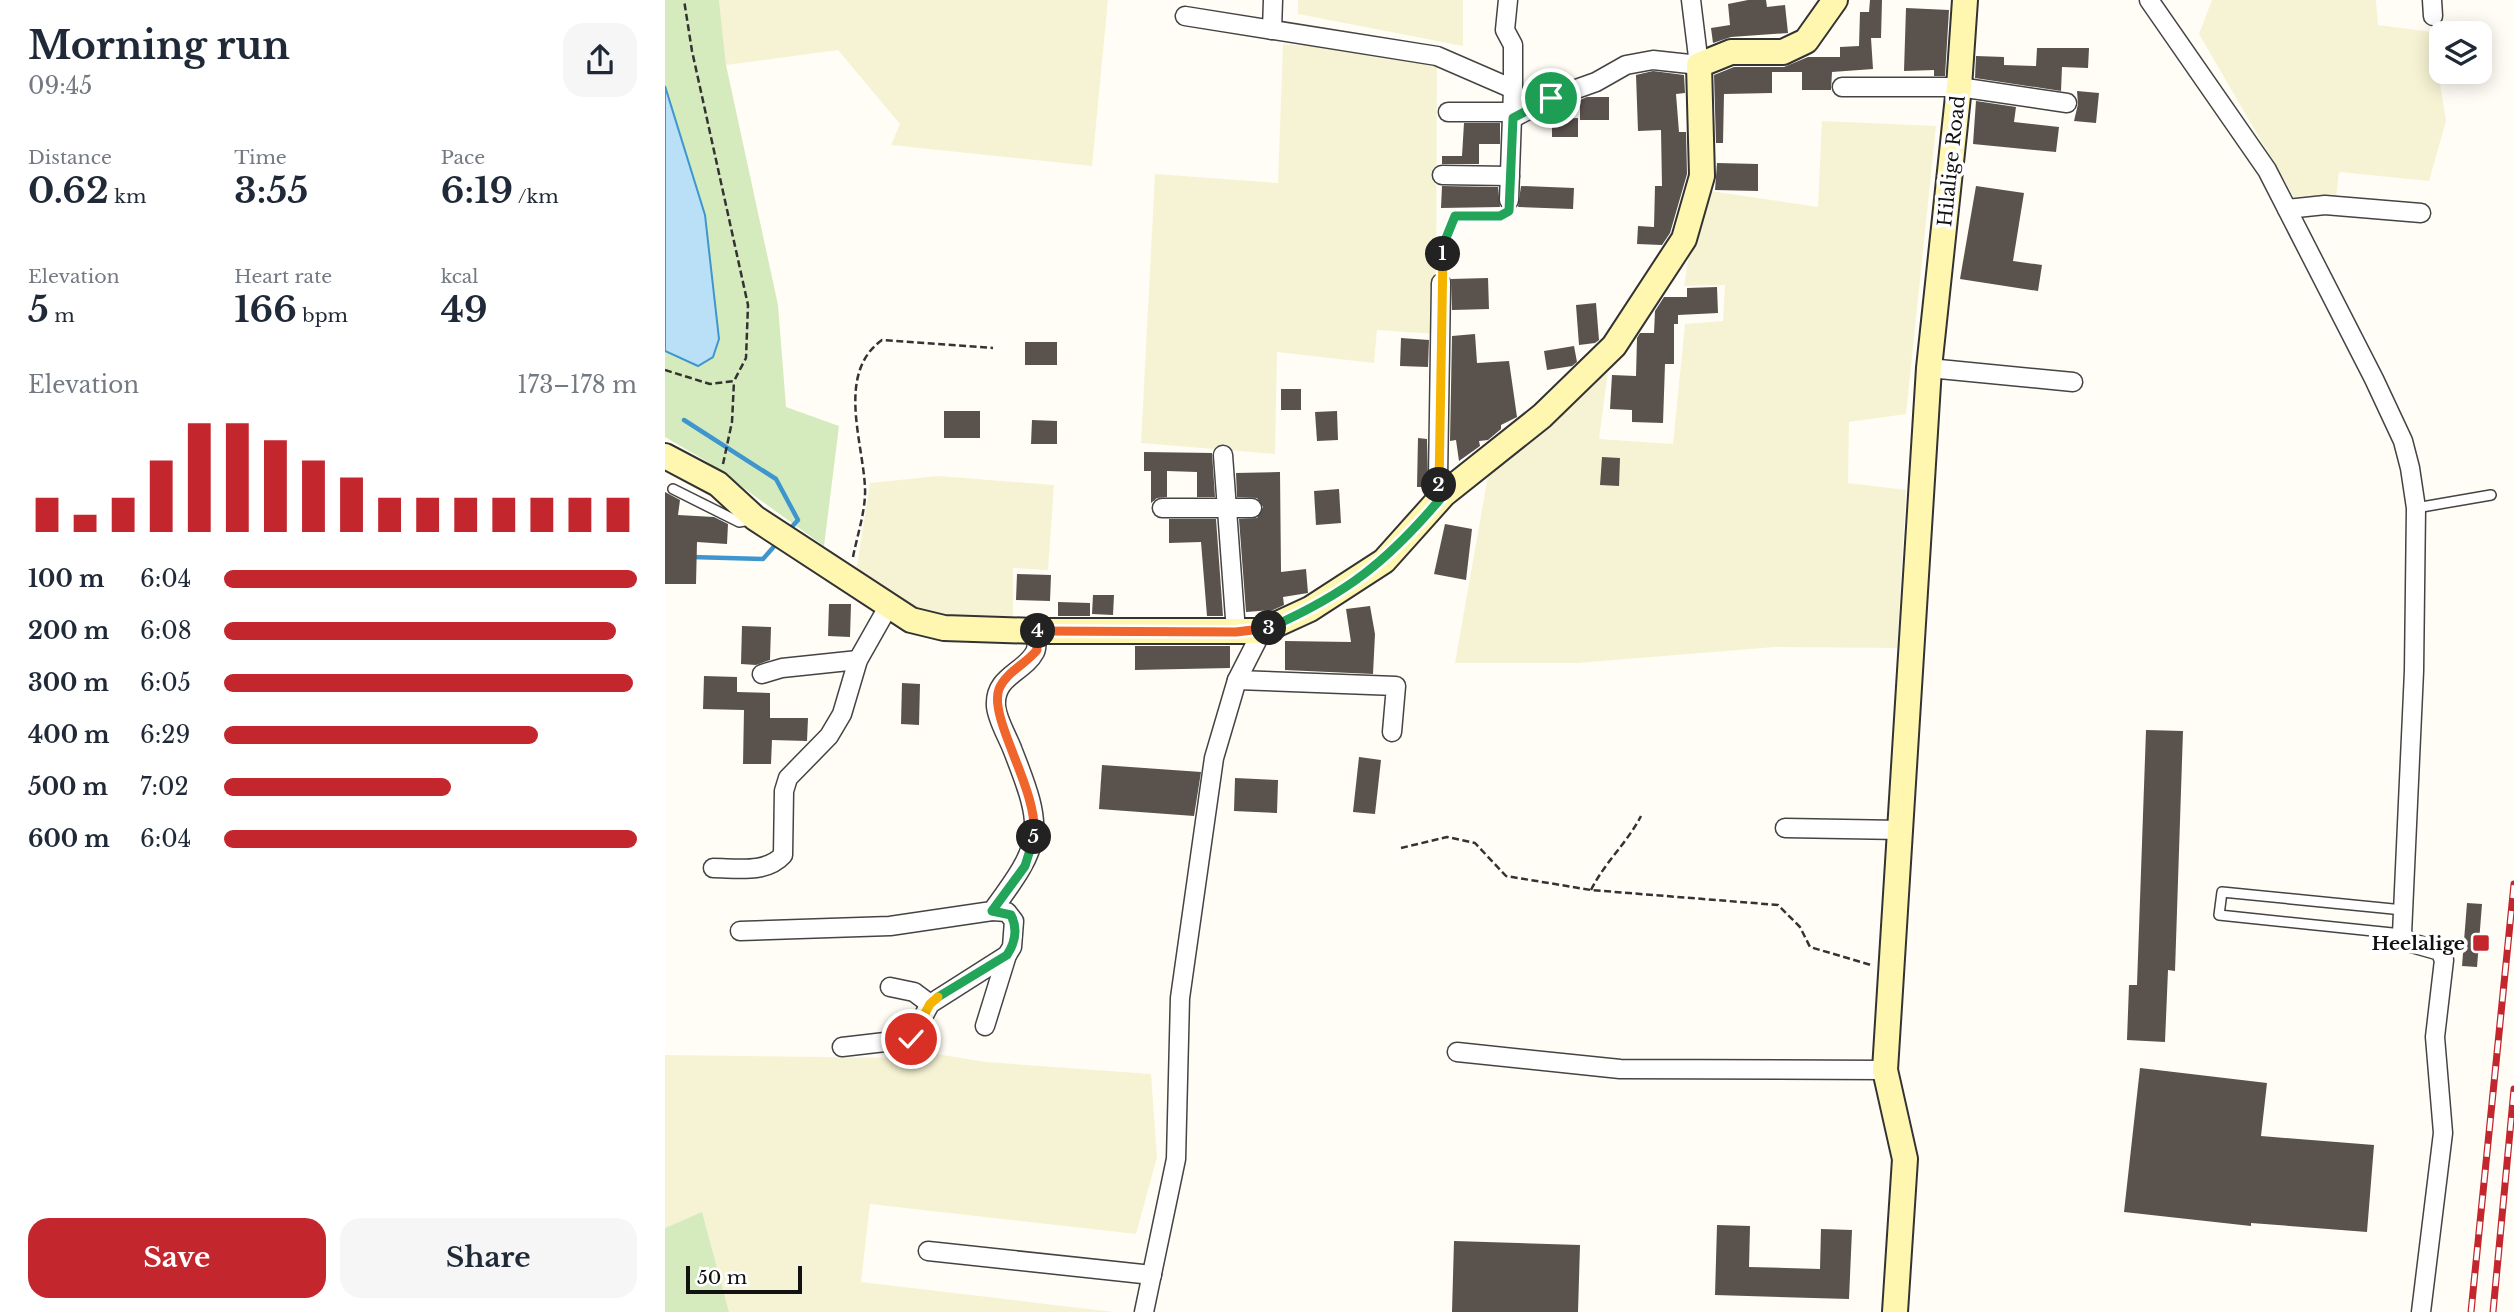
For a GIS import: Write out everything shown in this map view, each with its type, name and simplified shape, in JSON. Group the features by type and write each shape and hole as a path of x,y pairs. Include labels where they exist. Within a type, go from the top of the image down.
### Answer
{"street":[{"path":"1272,30 1273,0"},
{"path":"1508,0 1506,30 1513,45 1509,200"},
{"path":"665,456 718,484 755,518 799,550 849,578 888,607 911,620 944,628 1036,631 1262,631 1310,609 1384,561 1441,498 1542,416 1614,346 1683,239 1702,176 1699,65 1691,0"},
{"path":"1448,112 1513,115 1596,82 1626,65 1653,60 1699,65 1731,52 1783,52 1806,41 1835,0"},
{"name":"Hilalige Road","path":"1895,1312 1905,1159 1885,1070 1929,368 1959,87 1965,0"},
{"path":"2149,0 2267,170 2375,379 2403,441 2416,508 2414,671 2402,934 2408,942 2439,951 2444,960 2435,1037 2443,1133 2429,1266 2421,1312"},
{"path":"1185,16 1437,56 1513,89"},
{"path":"1842,86 1959,87 2067,103"},
{"path":"1442,175 1510,176"},
{"path":"2287,209 2325,205 2421,213"},
{"path":"1441,283 1441,498"},
{"path":"1929,368 2073,382"},
{"path":"1223,455 1236,632"},
{"path":"1162,508 1252,508"},
{"path":"713,868 758,868 783,855 784,791 788,778 829,736 842,714 858,660 888,607"},
{"path":"992,911 1025,866 1032,847 1035,821 1030,792 996,706 999,689 1004,681 1037,650 1036,631"},
{"path":"1143,1312 1177,1159 1181,998 1190,915 1195,904 1214,758 1237,680 1262,631"},
{"path":"762,674 782,668 858,660"},
{"path":"1237,680 1396,686 1392,732"},
{"path":"1785,828 1901,830"},
{"path":"740,931 890,926 992,911 1007,912 1014,921 1016,932 985,1026"},
{"path":"842,1047 911,1039 930,1004 1007,955"},
{"path":"890,987 915,992 930,1004"},
{"path":"1457,1052 1620,1069 1885,1070"},
{"path":"928,1251 1152,1275"}],"lane":[{"path":"673,489 739,522 755,518"},
{"path":"2416,508 2491,495"},
{"path":"2402,934 2219,915 2222,892 2403,910"}],"path":[{"path":"684,0 692,51 748,304 746,358 734,381 732,422 718,484"},
{"path":"1441,283 1444,262 1442,248 1455,216 1500,216 1509,211 1509,200"},
{"path":"849,578 865,491 856,394 860,363 868,351 882,340 993,348"},
{"path":"665,370 710,384 734,381"},
{"path":"1591,890 1604,865 1629,839 1641,816"},
{"path":"1401,848 1447,837 1475,843 1506,876 1591,890 1778,905 1800,927 1810,947 1892,971"}],"shaded area":[{"path":"719,0 1108,0 1092,166 891,145 900,124 838,50 726,65"},
{"path":"1298,0 1463,0 1463,46 1298,14"},
{"path":"2212,0 2376,0 2378,25 2429,32 2429,84 2440,84 2446,121 2429,181 2339,172 2336,197 2295,199 2199,34"},
{"path":"1283,44 1437,56 1436,334 1377,330 1374,363 1277,352 1275,454 1141,443 1155,174 1278,183"},
{"path":"1822,121 1936,126 1906,414 1849,422 1848,483 1906,490 1897,648 1775,647 1577,663 1455,663 1489,470 1608,371 1599,439 1673,444 1685,324 1723,321 1725,285 1684,286 1690,248 1710,191 1818,207"},
{"path":"938,476 1054,485 1048,570 1013,568 1013,624 922,615 856,572 870,483"},
{"path":"906,1049 986,1062 1151,1074 1157,1157 1136,1234 870,1204 861,1282 1114,1312 729,1312 702,1213 665,1228 665,1055 905,1058"}],"green space":[{"path":"665,0 719,0 726,65 778,305 786,407 839,426 824,546 706,461 665,437 665,351 698,366 719,339 705,215 665,86"},
{"path":"702,1212 729,1312 665,1312 665,1228"}],"water":[{"path":"665,86 705,215 719,339 713,357 698,366 665,351"}],"building":[{"path":"1766,0 1767,7 1785,5 1788,33 1731,37 1713,43 1711,28 1730,25 1728,4"},
{"path":"1870,0 1882,0 1881,38 1871,38 1873,69 1832,72 1831,90 1802,90 1802,72 1772,72 1772,93 1724,94 1723,143 1716,143 1714,75 1734,67 1784,67 1808,57 1840,57 1840,47 1859,46 1860,12 1869,12"},
{"path":"1906,8 1949,10 1945,76 1934,76 1934,70 1904,71"},
{"path":"2037,48 2089,48 2088,68 2062,67 2061,91 1975,78 1976,56 2004,57 2004,65 2036,66"},
{"path":"1653,71 1684,75 1685,93 1676,94 1679,132 1686,132 1687,174 1670,233 1662,245 1637,244 1638,226 1654,227 1655,186 1662,186 1661,130 1638,131 1636,75"},
{"path":"2077,91 2099,93 2096,123 2074,121 2078,104"},
{"path":"1587,97 1609,97 1609,120 1580,120 1580,100"},
{"path":"1976,101 2016,107 2014,122 2059,127 2056,152 1973,144"},
{"path":"1578,118 1578,137 1552,137 1552,119"},
{"path":"1464,123 1500,123 1500,144 1479,144 1479,164 1442,164 1442,156 1462,156"},
{"path":"1717,163 1758,164 1758,191 1715,190"},
{"path":"1442,186 1498,187 1500,207 1441,208"},
{"path":"1521,186 1574,188 1573,209 1518,207"},
{"path":"1976,186 2024,193 2013,261 2042,265 2038,291 1960,279"},
{"path":"1488,278 1489,309 1452,310 1451,279"},
{"path":"1717,287 1718,313 1678,315 1678,324 1674,324 1674,364 1665,364 1663,423 1632,422 1632,410 1610,409 1612,375 1636,376 1637,338 1640,333 1654,333 1655,311 1664,297 1687,297 1687,288"},
{"path":"1596,303 1599,340 1579,345 1576,305"},
{"path":"1475,334 1477,363 1509,361 1517,417 1501,425 1501,429 1488,440 1479,441 1480,446 1459,461 1456,440 1450,441 1452,336"},
{"path":"1401,338 1429,340 1428,367 1400,366"},
{"path":"1025,342 1057,342 1057,365 1025,365"},
{"path":"1574,346 1577,362 1572,366 1547,370 1544,351"},
{"path":"1281,389 1301,389 1301,410 1281,410"},
{"path":"944,411 980,411 980,438 944,438"},
{"path":"1337,411 1338,440 1317,441 1315,412"},
{"path":"1032,420 1057,421 1057,444 1031,444"},
{"path":"1418,438 1427,439 1428,487 1417,487"},
{"path":"1144,452 1212,453 1215,497 1197,497 1197,472 1167,471 1167,497 1157,498 1151,503 1151,471 1144,471"},
{"path":"1602,457 1620,458 1619,486 1600,485"},
{"path":"1280,472 1281,572 1306,569 1308,593 1283,597 1284,605 1273,610 1246,612 1239,519 1257,518 1263,507 1257,498 1237,497 1236,473"},
{"path":"1339,489 1341,523 1316,525 1314,491"},
{"path":"665,492 680,500 678,515 714,517 728,524 727,544 697,542 696,584 665,584"},
{"path":"1169,519 1216,519 1223,616 1207,616 1201,542 1169,543"},
{"path":"1445,524 1472,529 1466,580 1434,574"},
{"path":"1017,574 1051,575 1050,601 1016,600"},
{"path":"1093,595 1114,595 1113,615 1092,614"},
{"path":"1058,602 1090,603 1090,616 1058,616"},
{"path":"829,604 851,604 850,637 828,636"},
{"path":"1370,606 1375,634 1373,674 1285,670 1285,641 1351,642 1346,609"},
{"path":"742,626 771,627 770,660 756,665 741,664"},
{"path":"1135,646 1230,646 1230,668 1135,670"},
{"path":"704,676 737,677 737,692 770,693 770,718 808,718 807,741 772,740 771,764 743,764 744,710 703,709"},
{"path":"902,683 920,684 919,725 901,724"},
{"path":"2146,730 2183,731 2175,971 2168,970 2165,1042 2127,1040 2129,985 2137,985"},
{"path":"1359,757 1381,760 1375,814 1353,812"},
{"path":"1102,765 1201,772 1194,816 1099,809"},
{"path":"1235,778 1278,780 1277,813 1234,811"},
{"path":"2467,903 2482,904 2477,967 2462,966"},
{"path":"2140,1068 2267,1083 2261,1136 2374,1145 2367,1232 2251,1223 2251,1226 2124,1212"},
{"path":"1717,1225 1750,1226 1749,1267 1820,1269 1821,1229 1852,1230 1849,1299 1715,1295"},
{"path":"1454,1241 1580,1245 1578,1312 1452,1312"}],"waterway":[{"path":"684,420 776,479 798,520 787,532"},
{"path":"691,557 763,559 777,543"}],"railway":[{"path":"2471,1312 2514,884"},
{"path":"2493,1312 2514,1089"}],"place":[{"name":"Heelalige","path":"2481,943"}],"route":[{"path":"911,1039 930,1004 1007,955 1012,947 1016,932 1011,915 1007,912 992,911 1025,866 1032,847 1035,821 1030,792 996,706 999,689 1010,674 1026,663 1037,650 1036,631 1262,631 1310,609 1384,561 1441,498 1442,248 1455,216 1500,216 1509,211 1513,118 1551,98"}]}
